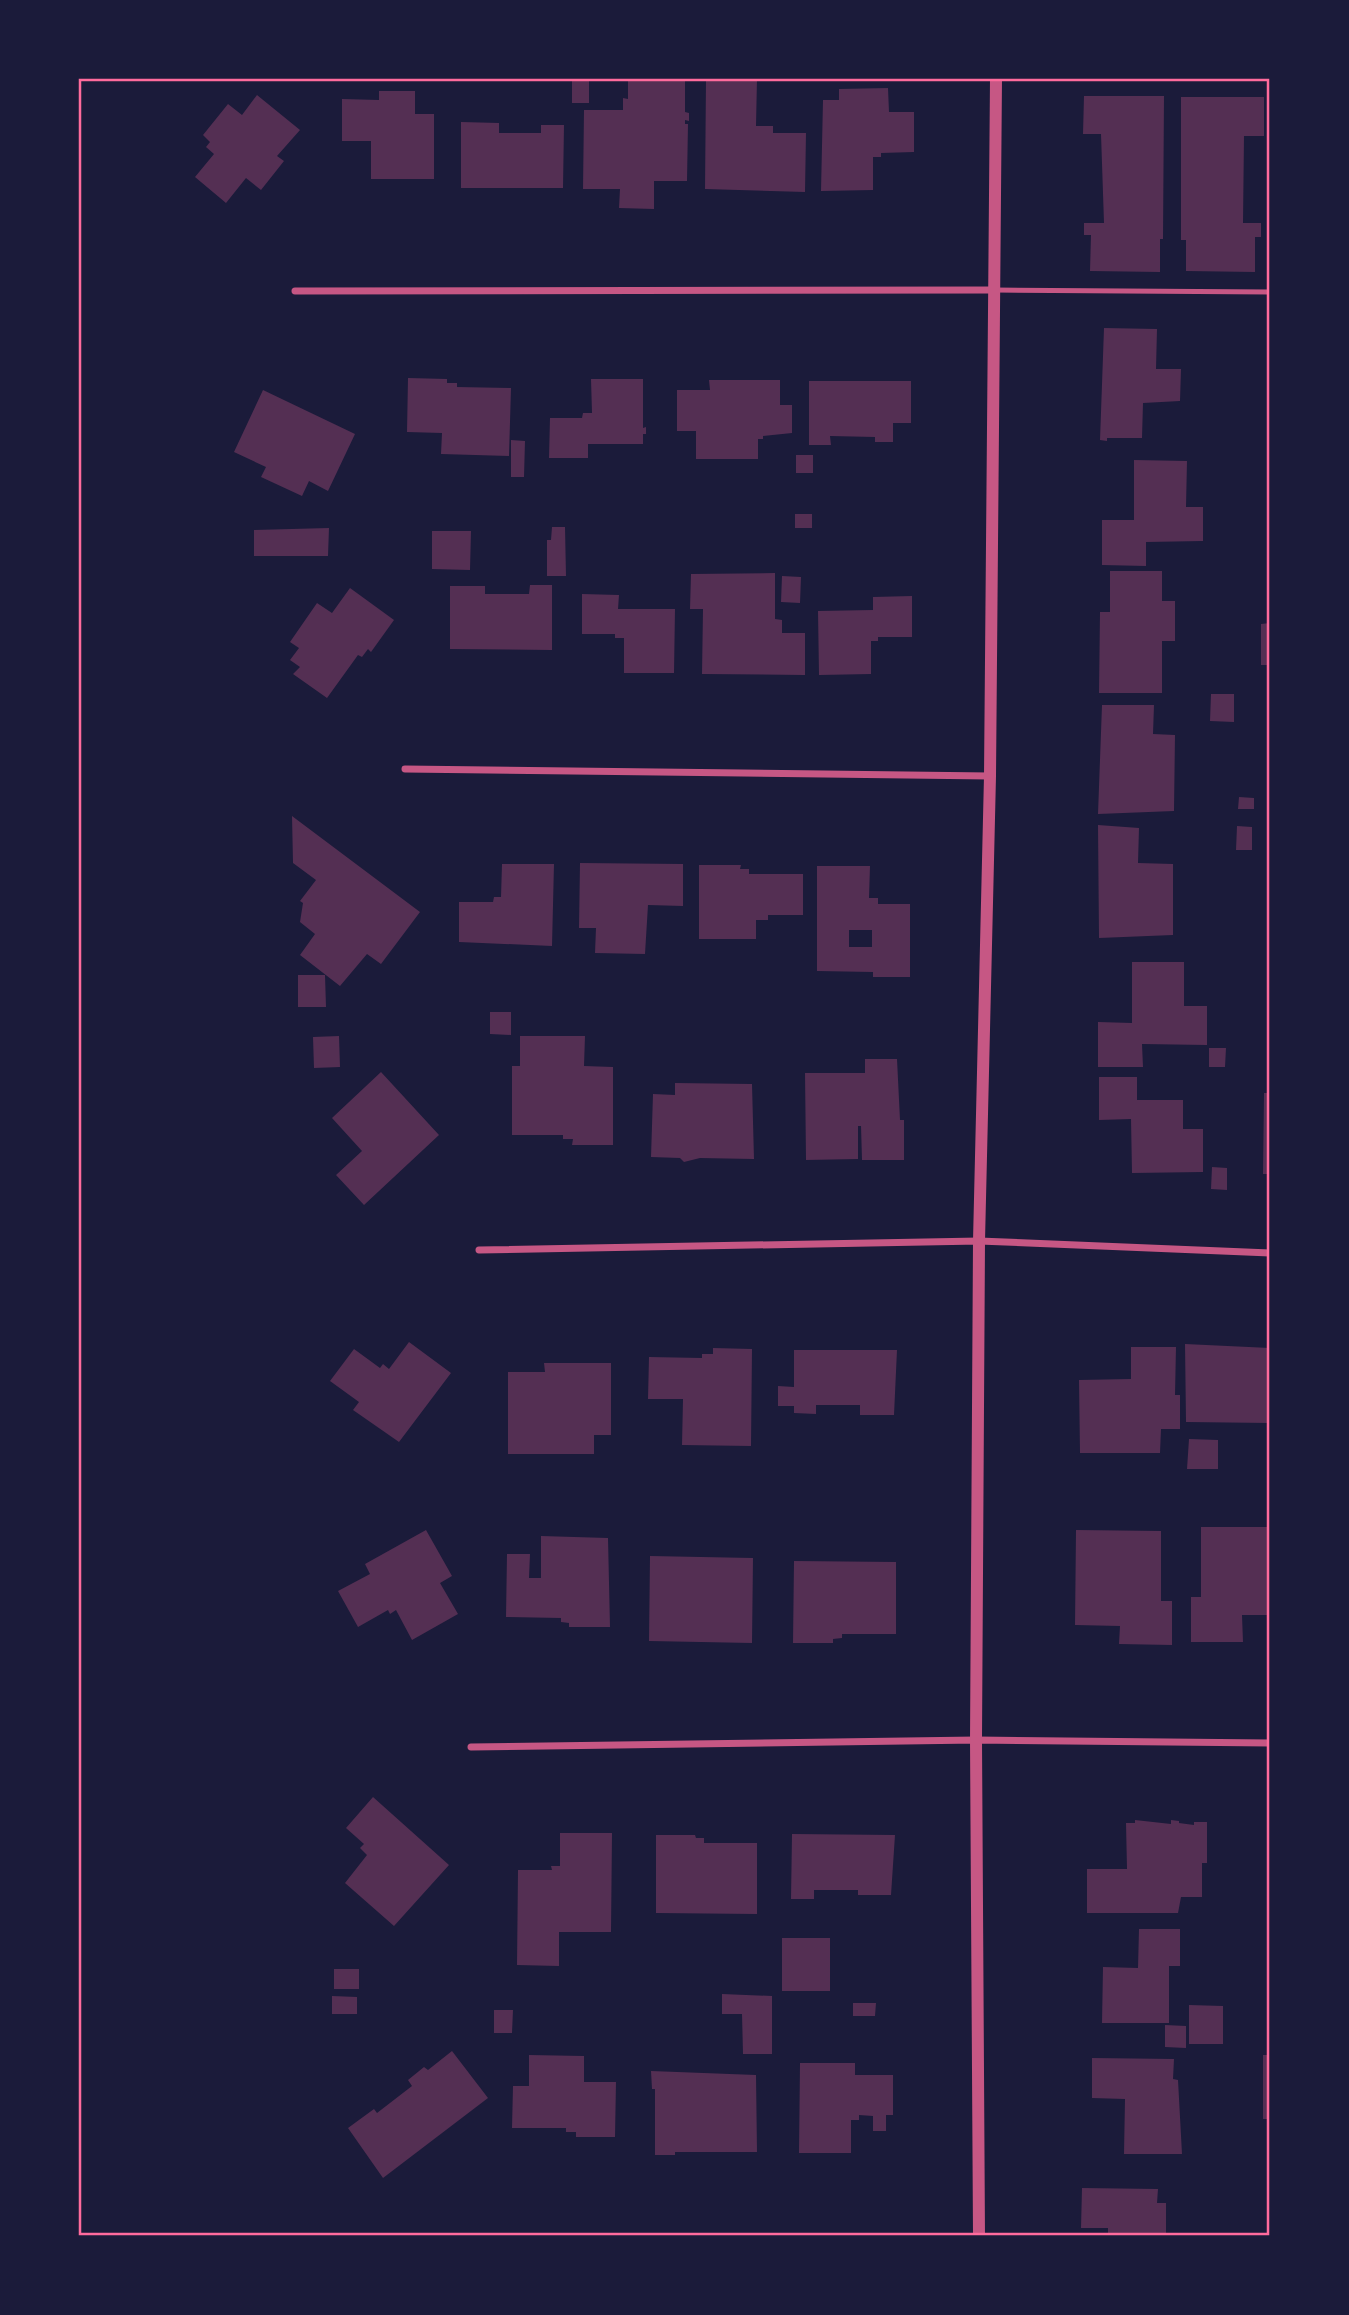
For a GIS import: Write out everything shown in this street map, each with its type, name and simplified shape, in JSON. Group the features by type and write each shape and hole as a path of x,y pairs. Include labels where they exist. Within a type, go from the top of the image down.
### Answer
{"street":[{"path":"979,2236 976,1740 978,1241 990,776 996,79"},
{"path":"295,291 995,290"},
{"path":"405,769 990,776"},
{"path":"479,1250 978,1241 1270,1253"},
{"path":"471,1747 976,1740 1270,1743"}],"lane":[{"path":"995,290 1270,292"}],"building":[{"path":"572,79 589,79 589,103 572,103"},
{"path":"628,79 685,79 685,112 689,113 689,121 685,120 685,124 688,124 687,181 654,181 654,209 619,208 620,189 583,189 584,110 623,110 623,98 628,99"},
{"path":"706,79 757,79 756,126 773,126 773,133 806,133 805,192 705,189"},
{"path":"888,88 889,112 914,112 914,152 881,153 881,157 873,157 873,190 821,191 823,100 839,100 839,89"},
{"path":"379,91 415,91 415,114 434,114 434,179 371,179 371,141 342,141 342,99 379,100"},
{"path":"257,95 300,130 277,156 284,161 261,190 246,178 226,203 195,177 214,154 206,147 210,142 203,135 228,104 242,115"},
{"path":"1084,96 1164,96 1163,239 1160,239 1160,272 1090,271 1091,235 1084,235 1084,223 1104,223 1101,134 1083,134"},
{"path":"1181,97 1264,97 1264,136 1244,136 1243,223 1261,223 1261,237 1255,237 1255,272 1186,271 1186,240 1181,240"},
{"path":"461,122 499,123 499,133 541,133 541,125 564,125 563,188 461,188"},
{"path":"1104,328 1157,329 1156,369 1181,369 1180,401 1143,403 1142,438 1100,440"},
{"path":"408,378 447,379 447,383 457,383 457,387 511,388 509,456 441,454 442,433 407,432"},
{"path":"591,379 643,379 643,428 646,427 646,434 643,434 643,444 588,444 588,458 549,458 550,418 582,418 583,413 592,413"},
{"path":"709,380 780,380 780,405 792,405 792,433 758,439 758,459 696,459 696,431 677,431 677,390 710,390"},
{"path":"809,381 911,381 911,423 893,423 893,442 875,442 875,437 830,436 831,445 809,445"},
{"path":"263,390 355,434 328,491 309,481 302,496 261,477 266,467 234,452"},
{"path":"511,440 525,441 524,477 511,477"},
{"path":"796,455 813,455 813,473 796,473"},
{"path":"1134,460 1187,461 1186,507 1203,507 1203,541 1146,542 1146,566 1102,565 1102,520 1134,520"},
{"path":"795,514 812,514 812,528 795,528"},
{"path":"552,527 565,527 566,576 547,576 547,540 551,540"},
{"path":"329,528 328,556 254,556 254,530"},
{"path":"432,531 471,531 470,570 432,569"},
{"path":"1110,571 1162,571 1162,601 1175,601 1175,641 1162,641 1162,693 1099,693 1100,612 1110,612"},
{"path":"775,573 775,619 782,620 782,633 805,633 805,675 702,674 703,609 690,609 691,574"},
{"path":"782,576 801,577 800,603 781,602"},
{"path":"530,585 552,585 552,650 450,649 450,586 485,586 485,594 529,594"},
{"path":"350,588 394,620 371,652 368,649 362,657 358,655 327,698 293,674 300,667 290,660 299,648 290,642 317,603 332,613"},
{"path":"582,594 619,595 618,609 675,609 674,673 624,673 624,638 615,638 615,634 582,634"},
{"path":"912,596 912,637 878,637 878,641 871,641 871,674 819,675 818,611 873,610 873,597"},
{"path":"1270,623 1270,665 1261,665 1261,624"},
{"path":"1211,694 1234,694 1234,722 1210,721"},
{"path":"1102,705 1154,705 1153,734 1175,735 1174,811 1098,814"},
{"path":"1239,797 1254,798 1254,809 1238,809"},
{"path":"292,816 420,912 381,964 367,954 340,986 300,955 315,934 300,922 303,903 300,901 316,880 293,863"},
{"path":"1098,825 1139,828 1138,863 1173,864 1173,935 1099,938"},
{"path":"1237,826 1252,827 1252,850 1236,850"},
{"path":"580,863 683,864 683,906 648,905 645,954 595,953 596,928 579,928"},
{"path":"502,864 554,864 552,946 459,942 459,902 493,902 494,897 501,897"},
{"path":"699,865 741,865 740,869 749,869 749,874 803,874 803,915 768,915 768,920 756,920 756,939 699,939"},
{"path":"817,866 870,866 869,898 878,898 878,904 910,904 910,977 873,977 873,972 817,971","holes":["849,930 872,930 872,947 849,947"]},
{"path":"1132,962 1184,962 1184,1006 1207,1006 1207,1045 1142,1044 1143,1067 1098,1067 1098,1022 1132,1023"},
{"path":"298,975 325,975 326,1007 298,1007"},
{"path":"490,1012 511,1012 511,1035 490,1034"},
{"path":"339,1036 340,1067 314,1068 313,1037"},
{"path":"520,1036 585,1036 584,1066 613,1067 613,1145 572,1145 573,1139 563,1139 563,1135 512,1135 512,1066 520,1066"},
{"path":"1209,1048 1226,1048 1225,1067 1209,1067"},
{"path":"865,1059 897,1059 900,1120 904,1120 904,1160 862,1160 861,1126 858,1126 858,1159 806,1160 805,1073 865,1073"},
{"path":"381,1072 439,1135 364,1205 336,1175 362,1151 332,1118"},
{"path":"1099,1077 1137,1077 1137,1100 1183,1100 1183,1129 1203,1129 1203,1172 1132,1173 1131,1119 1099,1120"},
{"path":"675,1083 752,1084 754,1159 700,1158 684,1162 680,1158 651,1157 653,1094 675,1095"},
{"path":"1264,1093 1270,1093 1270,1174 1263,1174"},
{"path":"1212,1167 1227,1168 1227,1190 1211,1189"},
{"path":"409,1342 451,1373 399,1442 353,1410 359,1402 330,1381 354,1349 380,1368 383,1364 389,1369"},
{"path":"1185,1344 1270,1348 1270,1423 1186,1422"},
{"path":"1131,1347 1176,1347 1175,1395 1180,1395 1180,1429 1161,1429 1160,1453 1080,1453 1079,1380 1131,1379"},
{"path":"713,1348 752,1349 751,1446 682,1445 683,1399 648,1399 649,1357 702,1358 702,1354 713,1354"},
{"path":"794,1350 897,1350 894,1415 860,1415 860,1405 816,1405 816,1414 794,1413 794,1406 778,1406 778,1386 794,1387"},
{"path":"544,1363 611,1363 611,1435 594,1435 594,1454 508,1454 508,1372 545,1372"},
{"path":"1189,1439 1218,1440 1218,1469 1187,1469"},
{"path":"1201,1527 1270,1527 1270,1615 1242,1615 1243,1642 1191,1642 1191,1597 1201,1597"},
{"path":"426,1530 452,1576 440,1583 458,1614 412,1640 396,1610 390,1614 388,1610 358,1627 338,1591 370,1574 365,1564"},
{"path":"1076,1530 1161,1531 1161,1601 1172,1601 1172,1645 1119,1644 1120,1626 1075,1625"},
{"path":"541,1536 608,1538 610,1627 569,1627 569,1623 561,1622 561,1618 506,1617 507,1554 530,1554 529,1578 541,1578"},
{"path":"650,1556 753,1558 752,1643 649,1641"},
{"path":"794,1561 896,1562 896,1634 842,1634 842,1638 833,1639 833,1643 793,1643"},
{"path":"373,1797 449,1865 394,1926 345,1883 367,1855 360,1848 364,1844 346,1828"},
{"path":"1135,1820 1171,1824 1171,1820 1194,1825 1194,1822 1207,1822 1207,1863 1202,1863 1202,1897 1181,1897 1178,1913 1087,1913 1087,1869 1127,1869 1126,1823 1135,1823"},
{"path":"560,1833 612,1833 611,1932 559,1932 559,1966 517,1965 518,1870 552,1870 551,1866 560,1866"},
{"path":"792,1834 895,1835 891,1895 858,1895 858,1890 814,1890 814,1899 791,1899"},
{"path":"656,1835 695,1835 696,1838 704,1838 704,1843 757,1843 757,1914 656,1913"},
{"path":"1139,1929 1180,1929 1180,1966 1169,1966 1169,2023 1102,2023 1103,1967 1138,1968"},
{"path":"782,1938 830,1938 830,1991 782,1991"},
{"path":"334,1969 359,1969 359,1989 334,1989"},
{"path":"722,1994 772,1996 772,2054 743,2054 742,2014 722,2014"},
{"path":"332,1996 357,1997 357,2014 332,2014"},
{"path":"853,2003 876,2003 875,2016 853,2016"},
{"path":"1189,2005 1223,2006 1223,2044 1189,2044"},
{"path":"494,2010 513,2010 512,2033 494,2033"},
{"path":"1165,2025 1186,2026 1186,2048 1165,2047"},
{"path":"452,2051 488,2098 383,2178 348,2128 374,2109 377,2113 412,2086 408,2080 424,2067 428,2070"},
{"path":"529,2055 584,2056 584,2082 616,2082 615,2137 576,2137 576,2132 566,2132 566,2128 512,2128 513,2086 529,2086"},
{"path":"1263,2055 1270,2055 1270,2119 1263,2119"},
{"path":"1092,2058 1174,2059 1173,2079 1178,2080 1182,2154 1124,2154 1125,2099 1092,2098"},
{"path":"800,2063 855,2063 855,2075 893,2075 893,2115 886,2115 886,2131 873,2131 873,2116 859,2115 859,2120 851,2120 851,2153 799,2153"},
{"path":"651,2071 756,2075 757,2152 675,2152 675,2155 655,2155 655,2089 652,2089"},
{"path":"1082,2188 1158,2189 1157,2203 1166,2203 1166,2236 1108,2236 1108,2228 1081,2228"}]}
